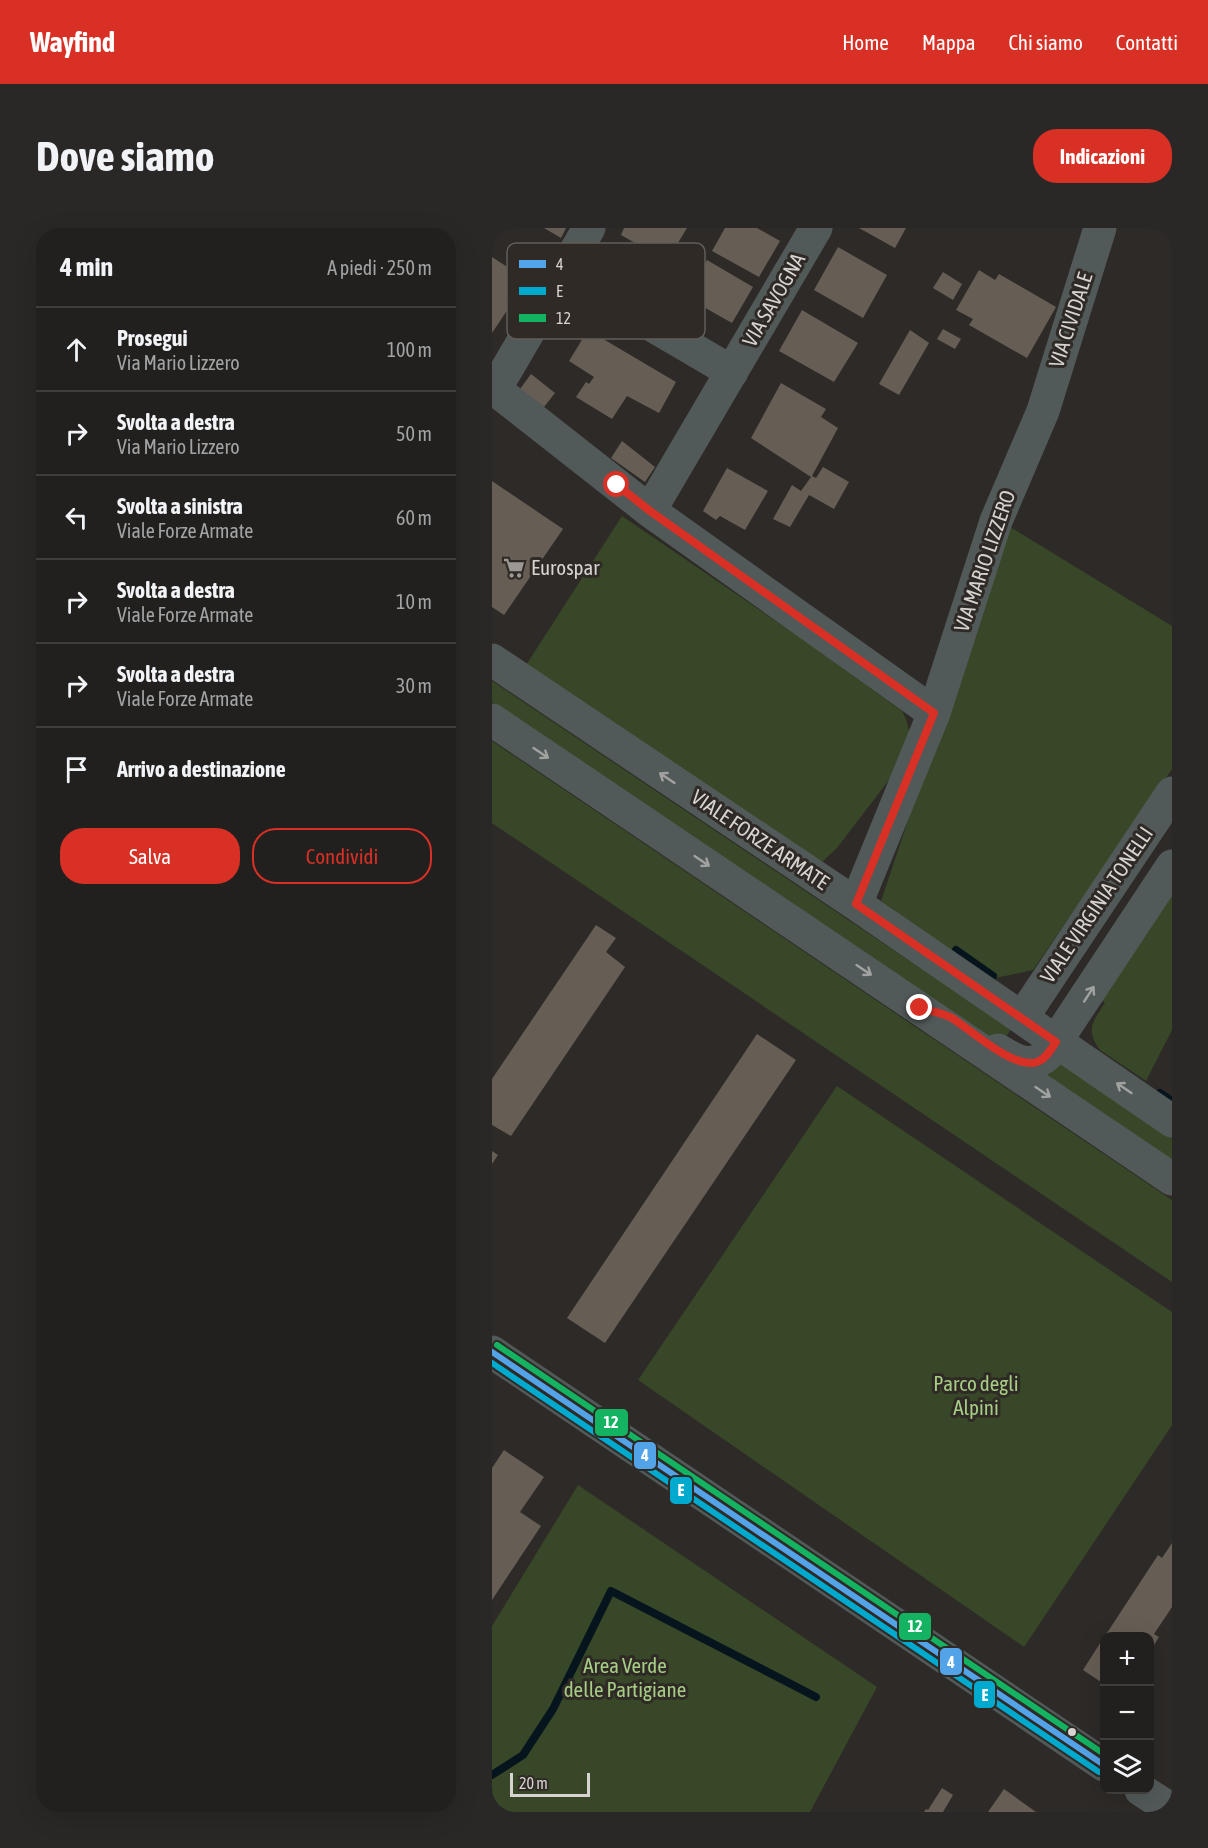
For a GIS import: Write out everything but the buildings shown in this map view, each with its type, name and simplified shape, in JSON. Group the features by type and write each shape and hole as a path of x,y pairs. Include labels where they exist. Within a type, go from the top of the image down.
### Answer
{"street":[{"path":"580,243 589,228"},
{"name":"VIA SAVOGNA","path":"654,504 816,228"},
{"name":"VIA CIVIDALE","path":"1042,411 1100,228"},
{"path":"523,339 498,381 654,504 934,713"},
{"path":"675,339 732,372"},
{"path":"492,410 654,504"},
{"name":"VIA MARIO LIZZERO","path":"856,904 934,713 996,521 1042,411"},
{"name":"VIALE FORZE ARMATE","path":"492,660 856,904 1172,1121"},
{"path":"492,720 1172,1179"},
{"name":"VIALE VIRGINIA TONELLI","path":"1022,1018 1172,793"},
{"name":"VIALE VIRGINIA TONELLI","path":"1056,1042 1172,866"},
{"path":"920,1008 949,1017 1008,1056 1024,1063 1037,1062 1042,1059 1056,1042"},
{"path":"492,1352 1100,1762"},
{"path":"1147,1794 1172,1810"}],"green space":[{"path":"622,516 799,637 902,711 909,732 908,755 837,848 821,863 526,665"},
{"path":"1007,525 1172,626 1172,769 1033,970 991,979 881,901"},
{"path":"492,681 1011,1029 1001,1044 492,702"},
{"path":"492,741 1172,1200 1172,1282 492,823"},
{"path":"1172,882 1172,1030 1146,1081 1100,1050 1093,1037 1092,1026 1105,1003 1096,996"},
{"path":"1056,1060 1172,1138 1172,1164 1044,1078"},
{"name":"Parco degli Alpini","path":"837,1086 1172,1312 1172,1425 1024,1647 638,1380"},
{"name":"Area Verde delle Partigiane","path":"578,1485 877,1687 810,1812 492,1812 492,1626"}],"waterway":[{"path":"956,950 993,976"},
{"path":"1160,1093 1172,1101"},
{"path":"492,1775 523,1755 553,1709 611,1591 816,1697"}],"transit line":[{"name":"12","path":"497,1345 1100,1751"},
{"name":"4","path":"492,1352 1100,1762"},
{"name":"E","path":"492,1363 1099,1772"}],"place":[{"name":"Eurospar","path":"514,568"}],"route":[{"path":"617,485 650,511 934,713 856,904 1056,1042 1042,1059 1037,1062 1024,1063 1008,1056 949,1017 920,1008"}]}
